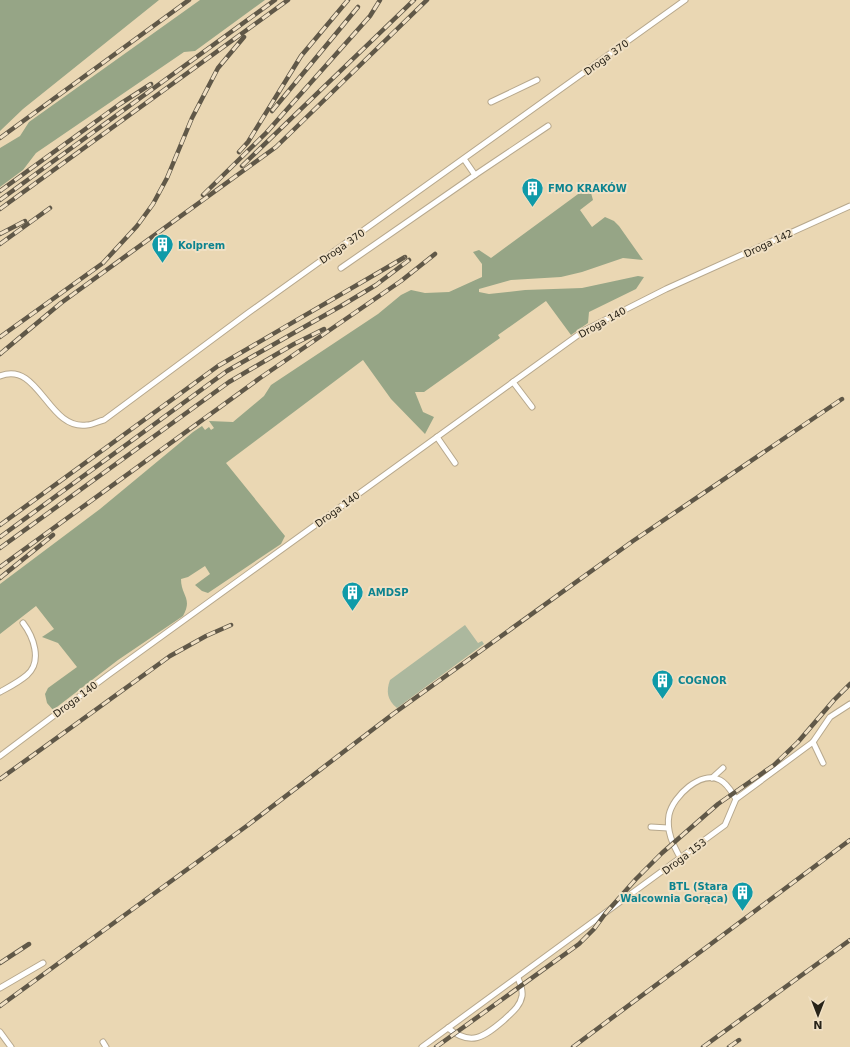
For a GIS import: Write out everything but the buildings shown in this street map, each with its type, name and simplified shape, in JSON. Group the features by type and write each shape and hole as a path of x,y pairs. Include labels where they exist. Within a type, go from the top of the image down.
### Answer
{"lane":[{"name":"Droga 370","path":"0,376 8,373 20,374 32,383 54,410 68,422 86,426 104,420 248,312 685,0"},
{"path":"492,102 537,80"},
{"path":"341,268 548,126"},
{"path":"464,159 475,175"},
{"name":"Droga 142","path":"686,280 850,206"},
{"name":"Droga 140","path":"1,753 595,323 686,280"},
{"path":"513,382 532,407"},
{"path":"437,437 455,463"},
{"path":"0,692 28,674 34,661 35,648 31,634 23,623"},
{"path":"712,778 726,784 736,799 813,742 830,717 850,704"},
{"path":"813,742 823,763"},
{"path":"680,859 671,841 668,828 669,814 675,801 694,783 712,778 723,768"},
{"name":"Droga 153","path":"422,1047 725,825 736,799"},
{"path":"651,827 668,828"},
{"path":"0,988 42,963"},
{"path":"448,1028 464,1039 475,1039 485,1036 519,1005 522,996 522,987 518,978"},
{"path":"0,1032 11,1047"},
{"path":"103,1042 106,1047"}],"shaded area":[{"path":"0,0 850,0 850,1047 0,1047"}],"green space":[{"path":"0,0 159,0 23,109 0,131"},
{"path":"200,0 265,0 195,51 184,52 36,153 23,170 0,187 0,148 20,136 29,122"},
{"path":"589,186 593,200 580,210 592,227 605,217 614,221 643,260 623,258 582,272 561,277 511,280 479,289 479,292 489,294 525,290 582,288 638,276 644,277 636,289 589,312 588,323 571,335 546,301 498,335 500,338 424,392 415,392 423,412 434,417 425,434 391,399 363,360 226,463 285,536 281,544 208,593 202,591 195,585 210,574 205,566 188,577 181,579 181,585 187,601 186,610 183,616 118,660 53,710 47,703 45,694 48,688 77,667 58,643 42,637 54,629 36,606 0,634 0,584 100,509 193,432 202,426 205,430 209,427 211,430 214,428 209,421 233,422 264,396 271,385 378,314 401,295 411,290 425,293 449,292 482,277 482,264 473,252 479,250 491,258"},
{"path":"465,625 478,643 482,641 484,644 397,708 391,702 388,695 390,680"}],"railway":[{"path":"0,138 189,0"},
{"path":"0,200 275,0"},
{"path":"0,209 288,0"},
{"path":"239,152 248,142 301,56 348,0"},
{"path":"203,195 266,133 370,16 380,0"},
{"path":"242,166 414,0"},
{"path":"0,354 61,303 276,147 427,0"},
{"path":"272,111 358,7"},
{"path":"0,337 103,263 137,226 153,204 167,178 192,118 218,68 244,37"},
{"path":"0,191 120,104 151,84"},
{"path":"0,244 50,208"},
{"path":"0,234 25,221"},
{"path":"0,567 260,378 401,281 435,254"},
{"path":"0,525 218,366 405,257"},
{"path":"0,537 227,371 376,285 409,260"},
{"path":"0,548 229,382 294,344 324,329"},
{"path":"0,1006 248,825 393,714 633,541 842,399"},
{"path":"0,578 53,535"},
{"path":"0,779 170,656 206,636 231,625"},
{"path":"436,1047 579,944 594,929 605,914 636,879 662,853 718,804 774,765 798,742 834,700 850,684"},
{"path":"573,1047 850,840"},
{"path":"703,1047 850,940"},
{"path":"0,963 29,944"},
{"path":"729,1047 739,1040"}],"place":[{"name":"FMO KRAKÓW","path":"533,208"},
{"name":"Kolprem","path":"163,264"},
{"name":"AMDSP","path":"353,612"},
{"name":"COGNOR","path":"663,700"},
{"name":"BTL (Stara Walcownia Gorąca)","path":"743,912"}]}
